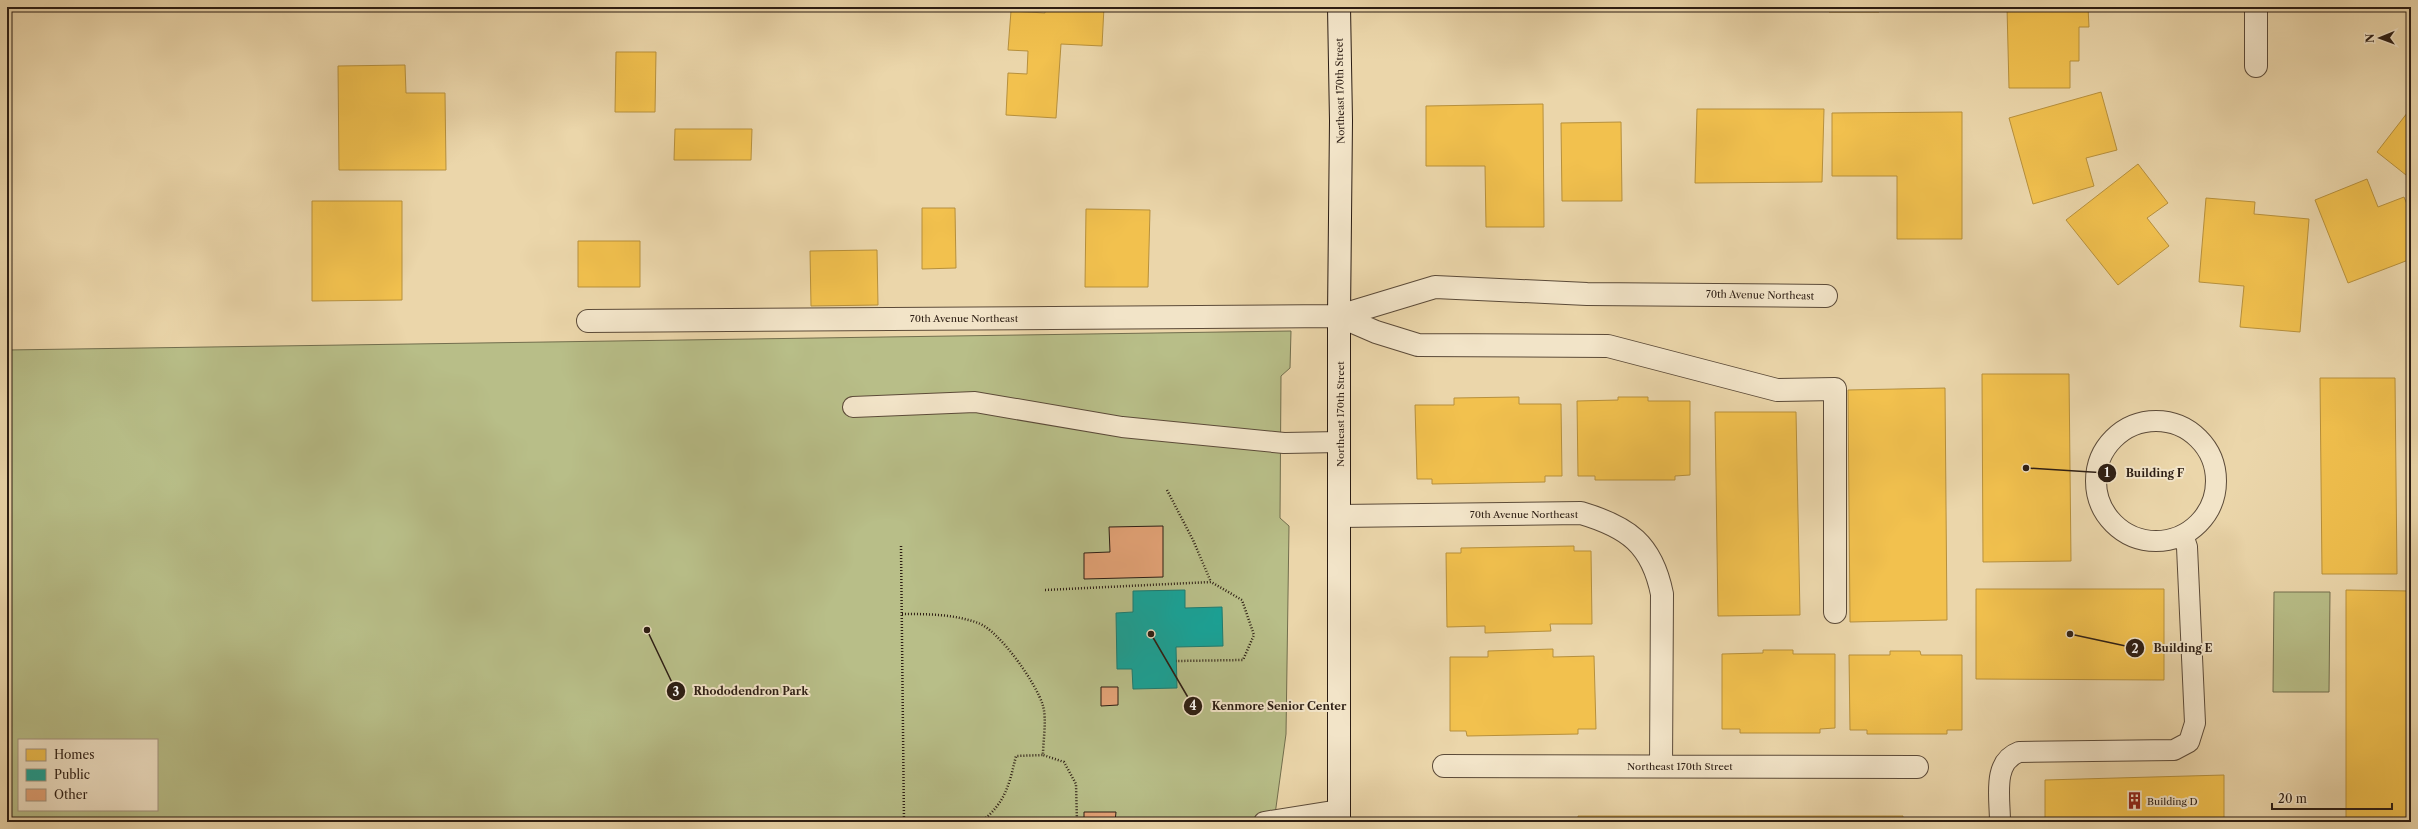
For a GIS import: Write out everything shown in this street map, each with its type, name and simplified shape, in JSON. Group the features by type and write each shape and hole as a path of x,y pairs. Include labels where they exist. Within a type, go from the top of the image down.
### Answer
{"street":[{"name":"Northeast 170th Street","path":"1339,7 1341,122 1339,316 1339,816"},
{"path":"2256,7 2256,66"},
{"name":"70th Avenue Northeast","path":"588,321 1339,316 1435,287 1587,294 1826,296"},
{"name":"70th Avenue Northeast","path":"1339,316 1376,332 1418,345 1608,346 1777,390 1835,388 1835,612"},
{"name":"70th Avenue Northeast","path":"1340,516 1580,513 1607,521 1629,534 1646,551 1658,574 1662,594 1661,766"},
{"name":"Northeast 170th Street","path":"1444,766 1916,766"}],"lane":[{"path":"853,407 975,402 1122,427 1284,443 1340,442"},
{"path":"2144,421 2168,421 2190,430 2206,447 2216,469 2216,492 2207,515 2191,532 2183,535 2168,541 2145,542 2122,533 2105,516 2096,494 2096,470 2105,448 2122,431 2144,421"},
{"path":"2000,822 2000,770 2009,756 2020,752 2174,750 2189,742 2195,723 2187,547 2183,535"},
{"path":"1264,822 1339,816"}],"path":[{"path":"1167,490 1194,540 1211,582"},
{"path":"901,546 904,822"},
{"path":"1045,590 1211,582 1242,600 1254,635 1243,660 1176,661"},
{"path":"902,614 946,616 979,623 1006,646 1031,679 1043,707 1043,755"},
{"path":"981,822 995,811 1008,790 1016,756 1043,755 1064,762 1076,784 1076,822"}],"green space":[{"path":"1291,331 1290,368 1281,376 1280,518 1289,526 1286,734 1274,822 7,822 7,350"},
{"path":"2274,592 2330,592 2329,692 2273,692"}],"building: Homes":[{"path":"1045,7 1104,7 1102,46 1061,44 1056,118 1006,115 1008,73 1027,74 1028,51 1008,50 1011,11 1045,13"},
{"path":"1829,7 1879,7 1879,12 1829,12"},
{"path":"2007,7 2088,7 2089,27 2079,27 2079,61 2070,61 2070,88 2009,88"},
{"path":"2411,38 2411,60 2408,59"},
{"path":"616,52 656,52 655,112 615,112"},
{"path":"405,65 406,93 445,93 446,170 339,170 338,66"},
{"path":"2101,92 2117,150 2086,158 2094,186 2033,204 2009,118"},
{"path":"1543,104 1544,227 1486,227 1485,166 1426,166 1426,106"},
{"path":"2411,108 2411,179 2377,152"},
{"path":"1697,109 1824,109 1822,182 1695,183"},
{"path":"1962,112 1962,239 1897,239 1897,176 1832,176 1832,113"},
{"path":"1621,122 1622,201 1562,201 1561,123"},
{"path":"675,129 752,129 751,160 674,160"},
{"path":"2138,164 2168,203 2147,218 2169,246 2118,285 2066,220"},
{"path":"2367,179 2378,207 2404,197 2411,214 2411,259 2348,283 2315,200"},
{"path":"2206,198 2255,202 2254,214 2309,219 2300,332 2240,327 2244,286 2199,282"},
{"path":"312,201 402,201 402,300 312,301"},
{"path":"922,208 955,208 956,268 922,269"},
{"path":"1086,209 1150,210 1148,287 1085,287"},
{"path":"578,241 640,241 640,287 578,287"},
{"path":"877,250 878,305 811,306 810,251"},
{"path":"1982,374 2069,374 2071,561 1983,562"},
{"path":"2320,378 2395,378 2397,574 2322,574"},
{"path":"1945,388 1947,620 1850,622 1848,390"},
{"path":"1519,397 1519,404 1561,404 1562,476 1545,476 1545,482 1432,484 1432,479 1417,479 1415,405 1454,405 1454,398"},
{"path":"1618,397 1648,397 1648,401 1690,401 1690,475 1675,476 1675,480 1595,480 1595,476 1578,476 1577,401 1618,400"},
{"path":"1715,412 1796,412 1800,615 1718,616"},
{"path":"1574,546 1574,551 1591,551 1592,624 1550,624 1551,631 1485,633 1485,626 1447,627 1446,553 1461,553 1461,548"},
{"path":"1976,589 2164,589 2164,680 1976,679"},
{"path":"2346,590 2411,591 2411,822 2346,822"},
{"path":"1553,649 1553,657 1594,656 1596,729 1578,729 1578,734 1467,736 1466,731 1450,731 1450,657 1488,657 1488,651"},
{"path":"1763,650 1793,650 1793,654 1835,654 1835,728 1820,729 1820,733 1740,733 1740,729 1722,729 1722,654 1763,653"},
{"path":"1890,651 1920,651 1921,655 1962,655 1962,730 1947,730 1947,734 1867,734 1867,730 1850,730 1849,655 1890,655"},
{"name":"Building D","path":"2224,775 2224,822 2045,822 2045,780"},
{"path":"1578,816 1903,816 1903,822 1578,822"}],"building: Public":[{"path":"1185,590 1185,608 1222,607 1223,646 1176,647 1177,688 1133,689 1132,669 1117,669 1116,613 1133,612 1133,591"}],"building: Other":[{"path":"1163,526 1163,577 1084,579 1084,553 1110,552 1109,527"},
{"path":"1101,687 1118,687 1118,705 1101,706"},
{"path":"1084,812 1116,812 1115,822 1084,822"}],"place":[{"name":"Building F","path":"2026,468"},
{"name":"Rhododendron Park","path":"647,630"},
{"name":"Kenmore Senior Center","path":"1151,634"},
{"name":"Building E","path":"2070,634"},
{"name":"Building D","path":"2134,801"}]}
